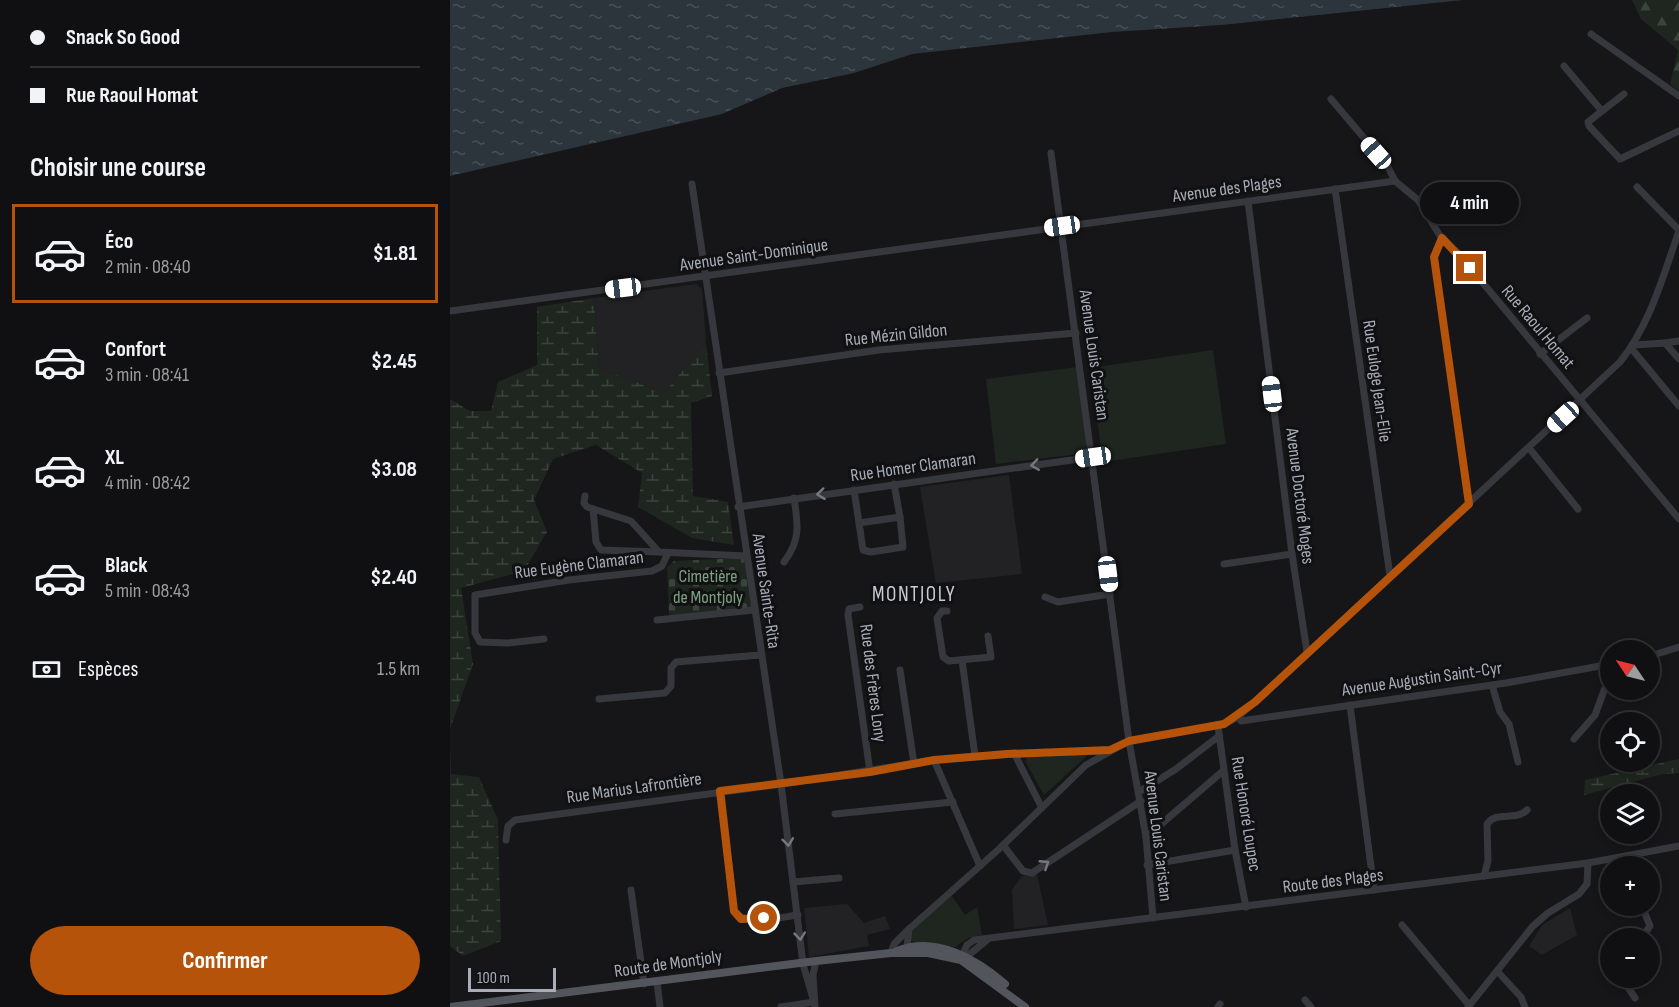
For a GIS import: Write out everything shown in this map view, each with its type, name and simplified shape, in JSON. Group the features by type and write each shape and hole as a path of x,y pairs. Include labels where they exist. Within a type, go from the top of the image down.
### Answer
{"main road":[{"path":"895,953 907,947 938,948 980,964 1010,989 1022,1004"},
{"name":"Route de Montjoly","path":"450,1007 895,953"},
{"path":"895,953 928,953 961,958 1022,1004"}],"street":[{"path":"1591,34 1679,96"},
{"path":"1564,66 1601,110"},
{"path":"1624,94 1588,122 1588,126 1620,159 1679,131"},
{"name":"Rue Raoul Homat","path":"1331,99 1387,165 1395,181 1418,200 1442,238 1458,253 1679,519"},
{"name":"Avenue Louis Caristan","path":"1051,153 1129,741 1146,837 1153,918"},
{"name":"Avenue des Plages","path":"1062,226 1395,181"},
{"name":"Avenue Sainte-Rita","path":"692,184 738,507 781,784 802,964 814,1004"},
{"path":"895,953 894,944 909,928 980,866 1075,774 1110,750 1129,741 1218,726 1238,717 1580,401 1633,346 1655,299 1679,231 1637,187"},
{"name":"Rue Euloge Jean-Elie","path":"1335,189 1390,576"},
{"name":"Avenue Doctoré Moges","path":"1248,201 1292,554 1307,652"},
{"name":"Avenue Saint-Dominique","path":"450,311 1062,226"},
{"path":"1442,238 1434,257 1469,504"},
{"path":"1540,354 1587,318"},
{"name":"Rue Mézin Gildon","path":"719,373 879,350 1076,333"},
{"path":"1633,346 1679,341"},
{"path":"1665,343 1679,360"},
{"path":"1633,346 1679,406"},
{"path":"1529,448 1578,509"},
{"name":"Rue Homer Clamaran","path":"738,507 1093,457"},
{"path":"854,490 863,550 871,552 903,547 894,484"},
{"path":"585,496 585,505 631,521 659,552"},
{"path":"784,562 794,549 799,531 794,498"},
{"path":"593,509 596,542 601,550 668,553"},
{"path":"859,523 900,517"},
{"name":"Rue Eugène Clamaran","path":"544,639 508,643 480,642 475,633 473,601 477,594 652,571 662,566 668,553 745,553"},
{"path":"1224,564 1292,554"},
{"path":"1045,597 1058,602 1110,594"},
{"name":"Rue des Frères Lony","path":"860,607 849,609 849,615 870,772"},
{"path":"657,620 754,610"},
{"path":"947,611 942,611 937,618 943,657 949,661 990,657 988,636"},
{"path":"1660,653 1679,647"},
{"path":"599,699 665,693 671,686 670,668 676,662 760,655"},
{"path":"962,660 975,756"},
{"name":"Avenue Augustin Saint-Cyr","path":"1238,717 1241,721 1492,685 1600,665"},
{"path":"900,670 914,764"},
{"path":"1492,685 1500,712 1509,724 1518,762"},
{"path":"1574,739 1596,715 1601,700"},
{"path":"1350,705 1362,780 1374,891"},
{"name":"Rue Honoré Loupec","path":"1218,726 1235,850 1246,907"},
{"path":"1138,792 1176,769 1219,736"},
{"name":"Rue Marius Lafrontière","path":"506,840 507,828 515,820 870,772 934,760 1014,753 1110,750"},
{"path":"1014,753 1042,808"},
{"path":"934,760 980,866"},
{"path":"1146,837 1223,771"},
{"path":"720,791 734,911 737,916 747,920 798,915"},
{"path":"1003,844 1023,871 1032,873 1141,801"},
{"path":"835,814 953,802"},
{"path":"1484,876 1488,861 1487,824 1499,816 1520,816 1527,810"},
{"name":"Route des Plages","path":"1633,856 1679,846"},
{"path":"1148,865 1235,850"},
{"name":"Route des Plages","path":"961,958 971,941 990,938 1600,861"},
{"path":"1402,925 1469,1006 1533,926 1548,913 1580,894 1587,884 1588,862"},
{"path":"793,882 839,879"},
{"path":"631,890 644,984"},
{"path":"907,947 909,928"},
{"name":"Route des Plages","path":"961,958 970,954 990,938"},
{"path":"976,947 975,957 980,964"},
{"path":"782,1007 814,1004 816,961"},
{"path":"1497,971 1521,997 1525,1007"},
{"path":"657,982 660,1007"},
{"path":"1628,988 1635,998"},
{"path":"1305,1000 1311,1007"}],"shaded area":[{"path":"696,284 702,289 706,342 665,392 599,369 594,298"},
{"path":"1009,475 1022,574 936,583 920,487"},
{"path":"1037,874 1048,925 1014,929 1012,890 1022,876"},
{"path":"847,904 864,923 885,916 890,929 867,935 869,946 809,957 804,908"},
{"path":"1570,908 1577,935 1542,955 1529,946 1542,925"}],"green space":[{"path":"1632,0 1679,0 1679,91 1670,84 1678,50 1641,19"},
{"path":"594,298 599,369 665,392 706,342 712,396 691,403 693,496 728,502 734,545 692,538 638,507 642,473 596,445 553,459 534,500 547,532 524,571 461,588 473,664 450,729 450,399 470,411 491,411 498,382 537,365 537,307"},
{"path":"1213,350 1226,444 1103,462 1090,368"},
{"path":"1077,367 1087,453 996,464 986,379"},
{"name":"Cimetière de Montjoly","path":"744,558 752,610 669,616 667,567 674,561"},
{"path":"450,745 451,774 479,777 498,820 501,941 463,956 450,946"},
{"path":"1089,754 1044,795 1025,761 1027,757"},
{"path":"1679,759 1679,773 1662,774 1625,784 1600,784 1600,791 1584,795 1585,780 1621,772 1660,772 1660,763"},
{"path":"952,896 965,915 977,907 982,935 968,938 955,947 910,941 911,929"}],"water":[{"path":"450,0 1463,0 1221,25 1112,32 912,54 854,73 782,88 722,114 450,176"}],"district":[{"name":"MONTJOLY","path":"914,594"}],"route":[{"path":"764,918 741,919 734,911 720,791 870,772 934,760 1007,754 1110,750 1129,741 1177,731 1218,726 1238,717 1255,702 1469,504 1434,257 1442,238 1470,268"}]}
